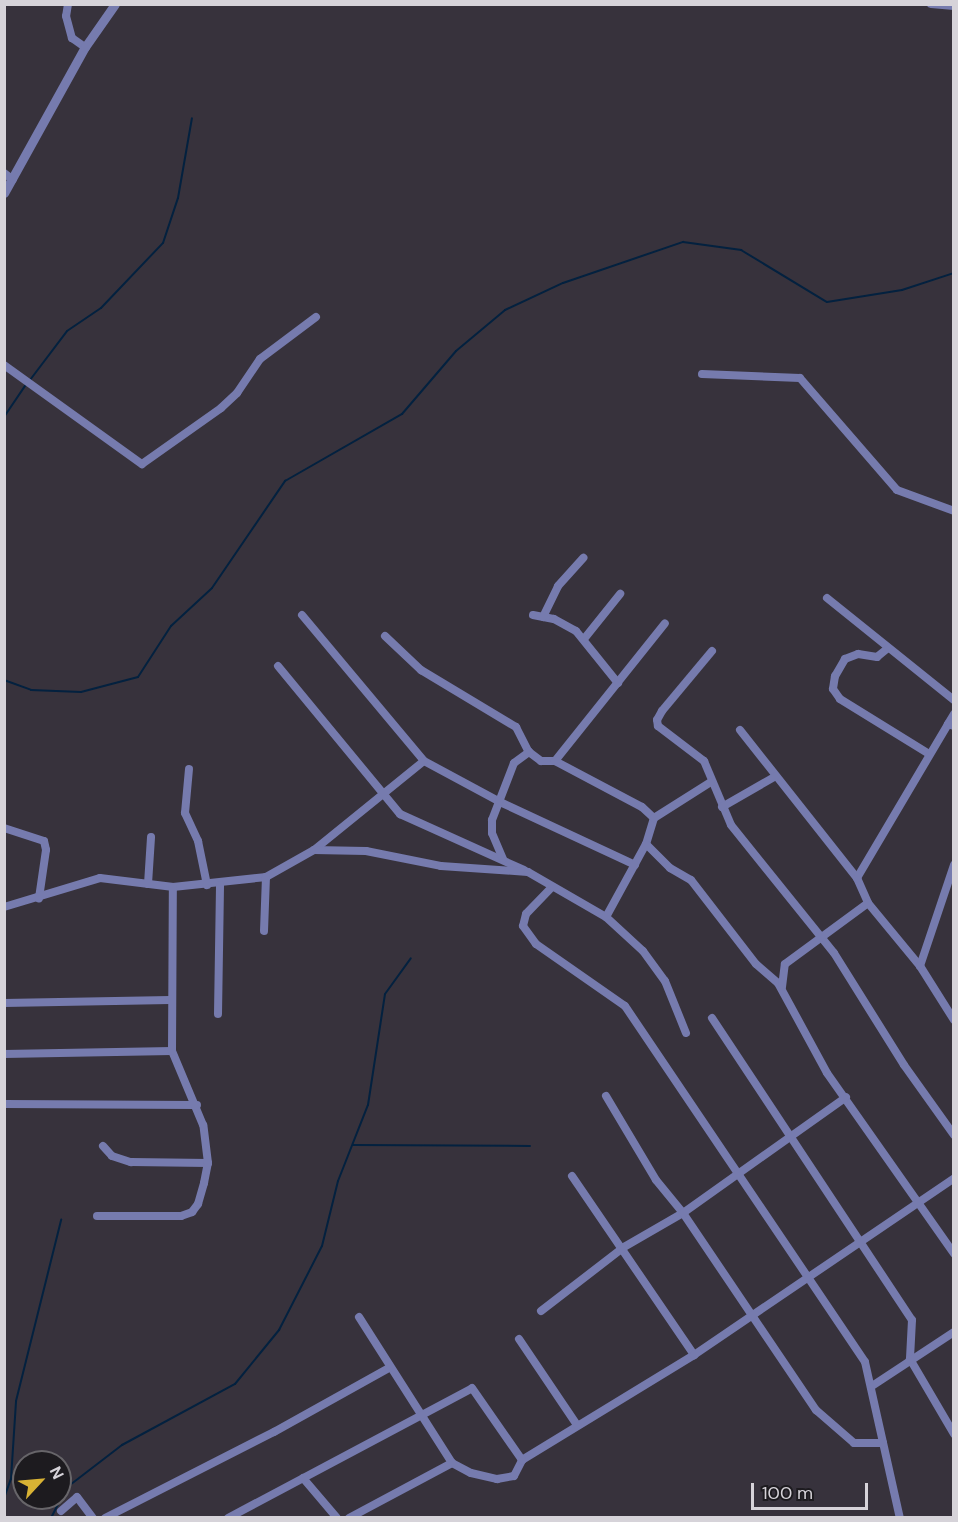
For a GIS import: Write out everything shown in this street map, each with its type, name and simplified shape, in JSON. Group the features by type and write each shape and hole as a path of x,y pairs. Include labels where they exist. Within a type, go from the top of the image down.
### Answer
{"street":[{"path":"68,4 66,16 72,38 85,47"},
{"path":"4,193 85,47 115,4"},
{"path":"931,4 954,6"},
{"path":"4,173 13,180"},
{"path":"4,365 142,464 221,408 237,393 260,359 316,317"},
{"path":"702,374 800,378 897,489 954,511"},
{"path":"543,617 558,586 583,558"},
{"path":"584,639 620,594"},
{"path":"827,598 954,700"},
{"path":"302,615 424,761 500,802 635,865"},
{"path":"533,615 566,625 584,639 618,683"},
{"path":"555,761 665,623"},
{"path":"385,636 421,670 516,727 529,752 541,761 555,761 642,807 654,818"},
{"path":"888,648 878,657 858,654 845,659 835,676 833,689 840,699 929,754"},
{"path":"712,651 657,720 658,726 704,761 731,825 860,989 885,1036 954,1135"},
{"path":"278,666 382,795 406,819 502,859 606,917 655,964 686,1033"},
{"path":"857,878 929,754 951,725 953,714"},
{"path":"740,730 857,878 868,903 920,966 954,1020"},
{"path":"502,859 491,827 518,758 529,752"},
{"path":"4,907 39,898 88,879 173,887 220,885 266,877 314,850 424,761"},
{"path":"189,769 184,806 198,842 207,885"},
{"path":"722,807 776,776"},
{"path":"606,917 646,844 654,818 711,782"},
{"path":"4,828 40,838 46,845 39,898"},
{"path":"148,884 151,837"},
{"path":"646,844 670,868 691,880 756,964 781,989 821,1063 954,1254"},
{"path":"314,850 366,851 441,866 528,872"},
{"path":"920,966 954,865"},
{"path":"264,931 266,877"},
{"path":"218,1014 220,885"},
{"path":"96,1216 181,1216 192,1212 198,1204 208,1163 197,1105 172,1051 170,1000 173,887"},
{"path":"552,887 526,914 523,926 536,944 625,1006 865,1362 900,1518"},
{"path":"781,989 785,964 868,903"},
{"path":"4,1003 170,1000"},
{"path":"712,1018 791,1134 912,1320 910,1359 954,1434"},
{"path":"4,1054 172,1051"},
{"path":"606,1096 656,1180 683,1213 816,1410 833,1429 854,1443 883,1443"},
{"path":"541,1311 624,1247 683,1213 736,1173 846,1097"},
{"path":"4,1104 197,1105"},
{"path":"103,1146 112,1156 131,1162 208,1163"},
{"path":"572,1176 624,1247 694,1355"},
{"path":"359,1317 418,1415 452,1462 471,1473 497,1479 514,1476 522,1460 694,1355 954,1178"},
{"path":"872,1386 954,1332"},
{"path":"519,1339 577,1425"},
{"path":"105,1518 264,1437 389,1368"},
{"path":"228,1518 472,1388 522,1460"},
{"path":"349,1518 452,1462"},
{"path":"303,1478 338,1518"},
{"path":"61,1511 77,1497 93,1518"}],"waterway":[{"path":"30,380 67,331 101,308 163,243 178,198 192,118"},
{"path":"4,680 31,690 81,692 138,677 171,626 212,588 285,481 402,414 456,351 505,310 563,283 683,242 741,250 827,302 902,290 954,273"},
{"path":"4,417 26,384"},
{"path":"51,1518 66,1488 122,1445 235,1384 279,1330 322,1246 338,1181 368,1105 385,994 411,958"},
{"path":"353,1145 530,1146"},
{"path":"4,1498 11,1479 16,1401 61,1220"}]}
